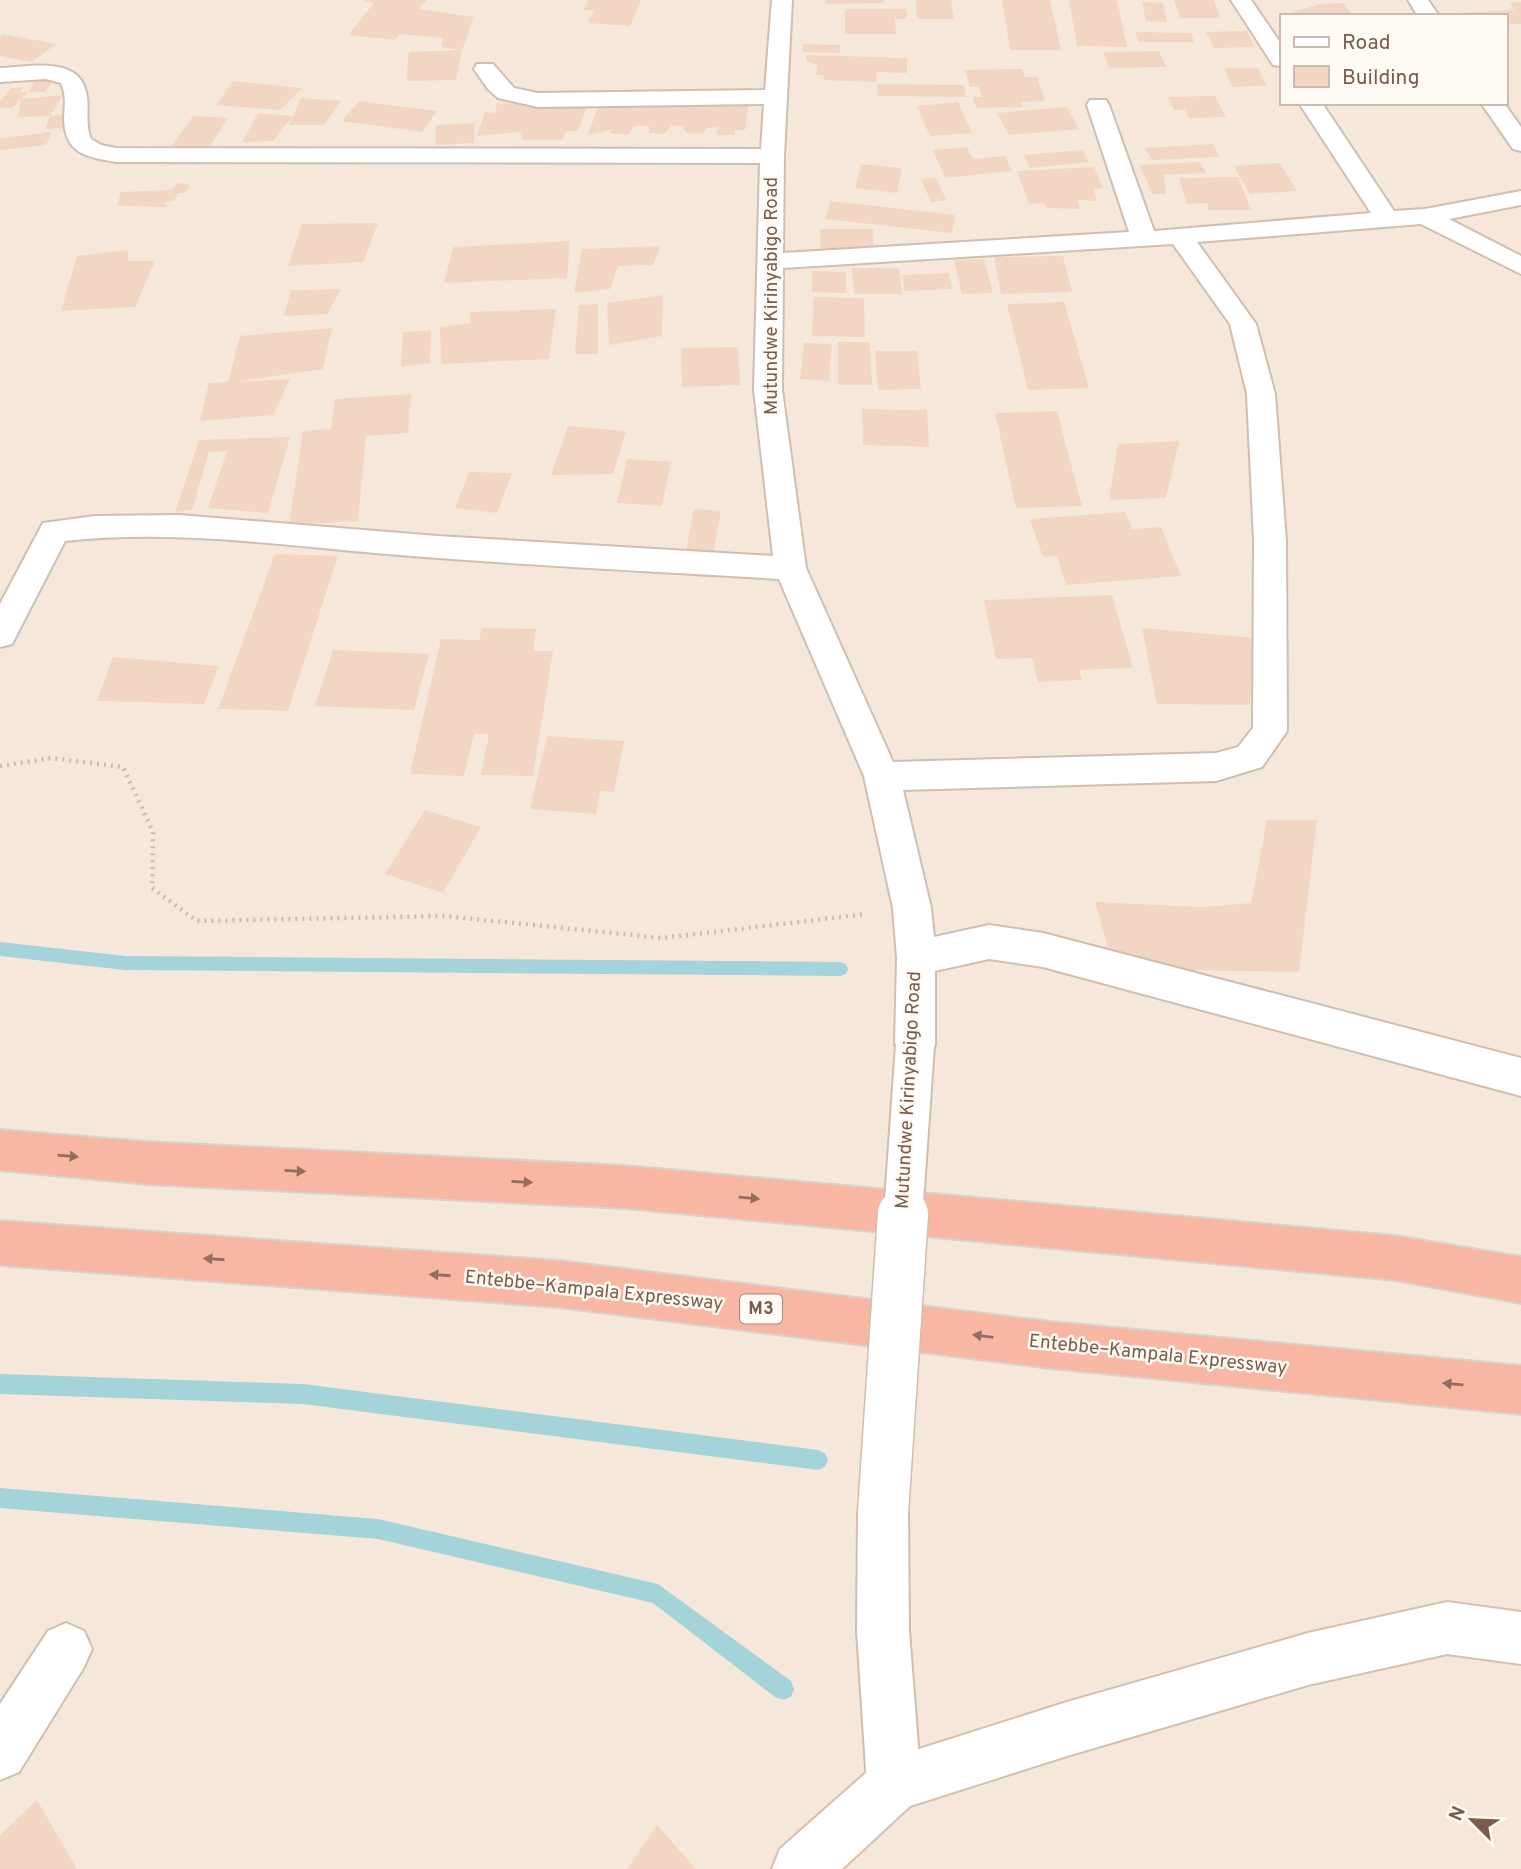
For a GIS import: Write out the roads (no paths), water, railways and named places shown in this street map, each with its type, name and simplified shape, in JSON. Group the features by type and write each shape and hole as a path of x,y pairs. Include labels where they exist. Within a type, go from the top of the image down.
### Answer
{"highway":[{"path":"0,1150 147,1163 625,1187 1395,1258 1521,1280"},
{"name":"Entebbe–Kampala Expressway","path":"0,1243 559,1284 1051,1345 1521,1390"}],"street":[{"name":"Mutundwe Kirinyabigo Road","path":"782,0 774,97 768,390 790,568 882,776 912,908 916,958 915,1045 883,1513 883,1631 894,1784"},
{"path":"1241,0 1280,58"},
{"path":"485,69 497,89 518,97 538,100 774,97"},
{"path":"0,75 63,75 76,90 77,129 82,142 93,150 116,155 772,156"},
{"path":"1098,105 1144,239"},
{"path":"1311,105 1387,219"},
{"path":"1493,105 1521,144"},
{"path":"771,261 1144,239 1425,216 1521,198"},
{"path":"1425,216 1521,266"},
{"path":"882,776 1216,767 1250,757 1270,731 1270,541 1261,394 1242,324 1180,236"},
{"path":"0,635 54,531 95,525 148,524 410,545 790,568"},
{"path":"916,958 989,942 1043,950 1521,1077"},
{"path":"800,1869 894,1784 1067,1729 1308,1660 1447,1628 1521,1638"},
{"path":"0,1753 66,1649"}],"waterway":[{"path":"0,949 125,963 840,969"},
{"path":"0,1384 303,1394 818,1460"},
{"path":"0,1498 378,1529 658,1594 783,1689"}]}
